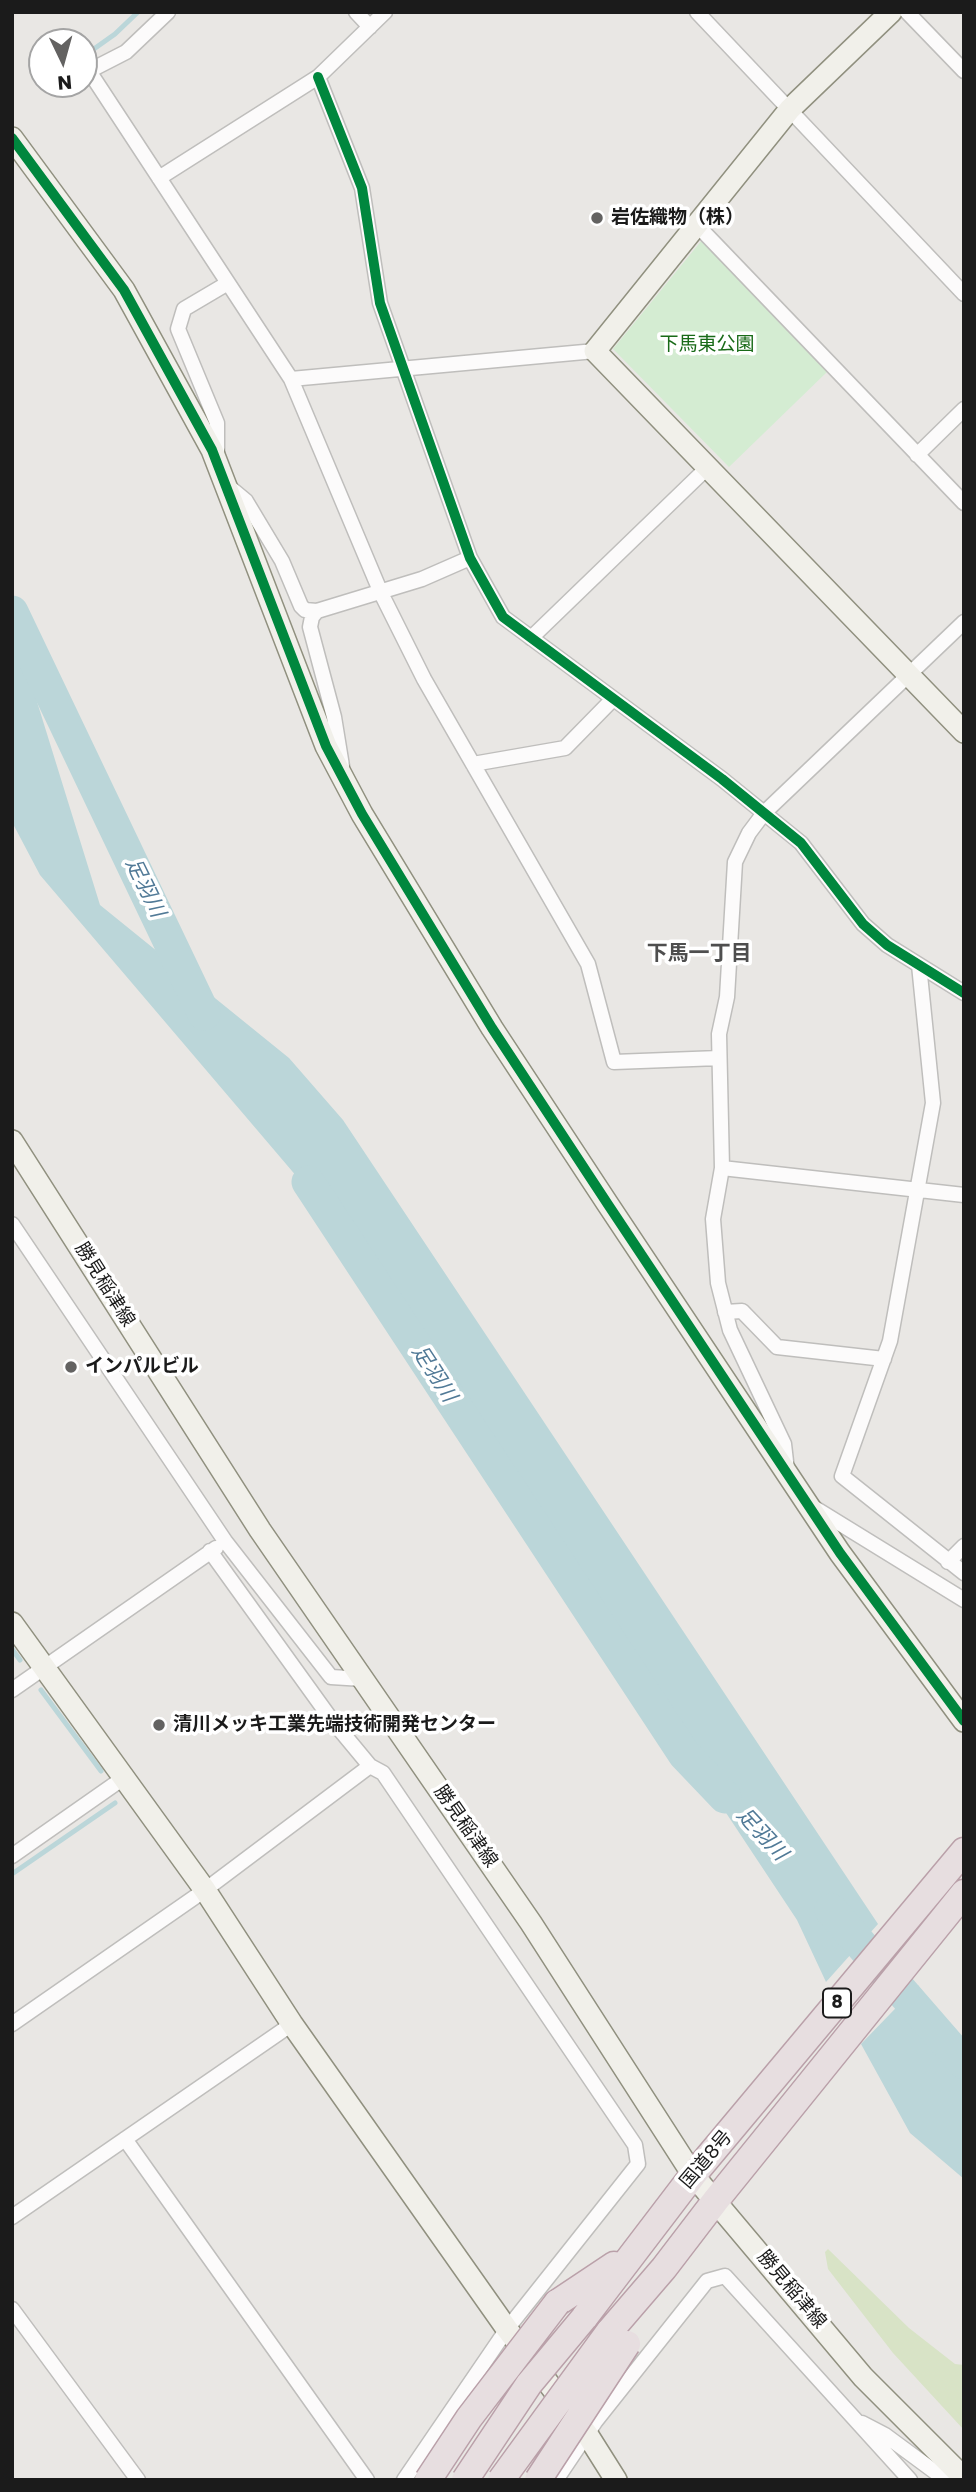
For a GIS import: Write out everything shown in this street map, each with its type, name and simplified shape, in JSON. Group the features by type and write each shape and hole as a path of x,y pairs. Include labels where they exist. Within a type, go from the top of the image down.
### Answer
{"highway":[{"name":"国道8号","path":"465,2480 529,2384 584,2318 632,2252 964,1851"},
{"name":"国道8号","path":"501,2480 618,2338 664,2268 723,2191 964,1893"},
{"name":"8","path":"428,2480 468,2418 557,2303 632,2252"},
{"path":"538,2480 618,2338"}],"street":[{"path":"168,12 126,52 89,71 291,379 381,593 424,678 588,964 614,1062 719,1058"},
{"path":"356,12 370,27"},
{"path":"159,178 318,77 385,12"},
{"path":"697,12 964,294"},
{"path":"291,379 595,351 790,109 891,12"},
{"path":"907,12 964,71"},
{"path":"318,77 362,188 380,303 470,558 503,617 801,843 863,924 887,945 964,993"},
{"path":"12,138 124,290 216,461 326,746 492,1028 808,1505 964,1721"},
{"path":"696,224 964,503"},
{"path":"216,461 217,424 178,329 184,309 228,283"},
{"path":"595,351 964,732"},
{"path":"917,455 964,409"},
{"path":"531,638 708,467"},
{"path":"225,483 246,500 282,561 305,610 317,611 381,593 470,558"},
{"path":"317,611 312,617 310,627 334,717 345,781"},
{"path":"787,1474 784,1444 730,1330 718,1283 713,1219 722,1168 719,1034 727,997 734,862 749,833 764,813 964,622"},
{"path":"473,764 565,748 613,699"},
{"path":"919,965 933,1103 914,1192 890,1341 842,1476 964,1573"},
{"name":"勝見稲津線","path":"12,1141 260,1530 702,2165 863,2377 964,2478"},
{"path":"722,1168 914,1192 964,1195"},
{"path":"12,1224 225,1541 331,1677 363,1679"},
{"path":"725,1311 742,1311 777,1347 884,1359"},
{"path":"808,1505 964,1600"},
{"path":"12,1690 225,1541"},
{"path":"948,1562 964,1546"},
{"path":"210,1551 331,1719 370,1766 383,1773 635,2145 638,2164 507,2329 404,2480"},
{"path":"12,1623 122,1779 205,1890 292,2024 507,2329 587,2434 616,2480"},
{"path":"12,2024 205,1890 370,1766"},
{"path":"12,1856 122,1779"},
{"path":"12,2217 292,2024"},
{"path":"125,2139 367,2480"},
{"path":"556,2480 587,2434 707,2281 725,2276 910,2480"},
{"path":"12,2309 138,2480"},
{"path":"855,2419 886,2435 946,2480"}],"green space":[{"name":"下馬東公園","path":"702,240 828,371 729,467 613,349"},
{"path":"828,2249 909,2328 955,2364 964,2365 964,2430 893,2353 828,2269 825,2252"}],"water":[{"path":"12,621 100,905 289,1058 343,1120 878,1924 826,1982 797,1920 332,1218 40,875 12,822"},
{"path":"918,1985 964,2048 964,2179 910,2133 861,2044"}],"waterway":[{"path":"98,46 138,12"},
{"name":"足羽川","path":"12,612 204,1014"},
{"name":"足羽川","path":"308,1182 684,1754 725,1797"},
{"path":"12,1649 20,1660"},
{"path":"41,1690 101,1771"},
{"path":"12,1874 115,1803"},
{"name":"足羽川","path":"831,1910 964,2063"}],"cycle path":[{"path":"318,77 362,188 380,303 470,558 503,617 722,779 801,843 863,924 887,945 964,993"},
{"path":"12,138 124,290 212,450 326,746 362,814 492,1028 607,1203 840,1553 964,1721"}],"place":[{"name":"岩佐織物（株）","path":"597,218"},
{"name":"インパルビル","path":"71,1367"},
{"name":"清川メッキ工業先端技術開発センター","path":"159,1725"}],"district":[{"name":"下馬一丁目","path":"699,955"}]}
